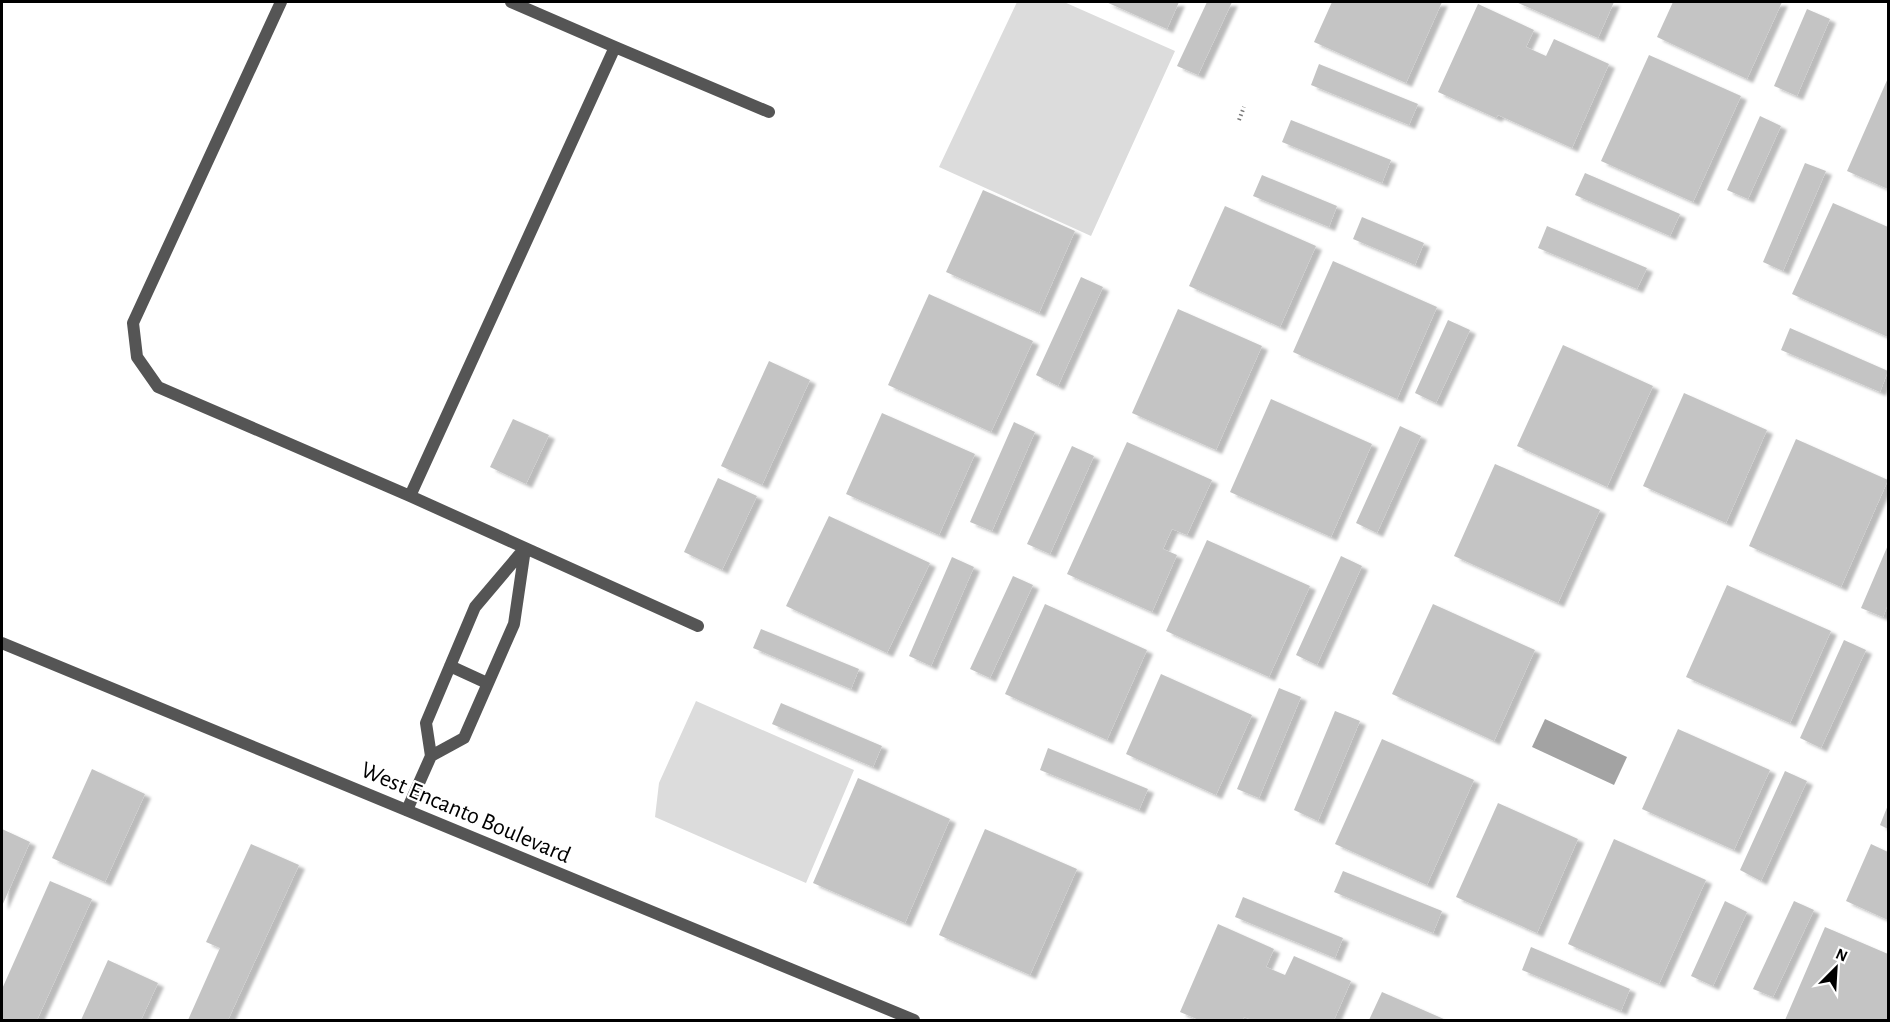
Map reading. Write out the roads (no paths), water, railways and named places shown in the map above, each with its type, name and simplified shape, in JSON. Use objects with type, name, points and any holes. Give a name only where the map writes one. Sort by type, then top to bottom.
[{"type":"street","points":[[281,2],[134,323],[137,357],[158,387],[410,496],[698,626]]},
{"type":"street","points":[[511,2],[769,112]]},
{"type":"street","points":[[410,496],[615,47]]},
{"type":"street","points":[[407,810],[431,756],[426,723],[475,608],[525,548]]},
{"type":"street","points":[[431,756],[464,738],[514,624],[525,548]]},
{"type":"street","name":"West Encanto Boulevard","points":[[2,643],[914,1020]]},
{"type":"street","points":[[450,666],[487,683]]}]
